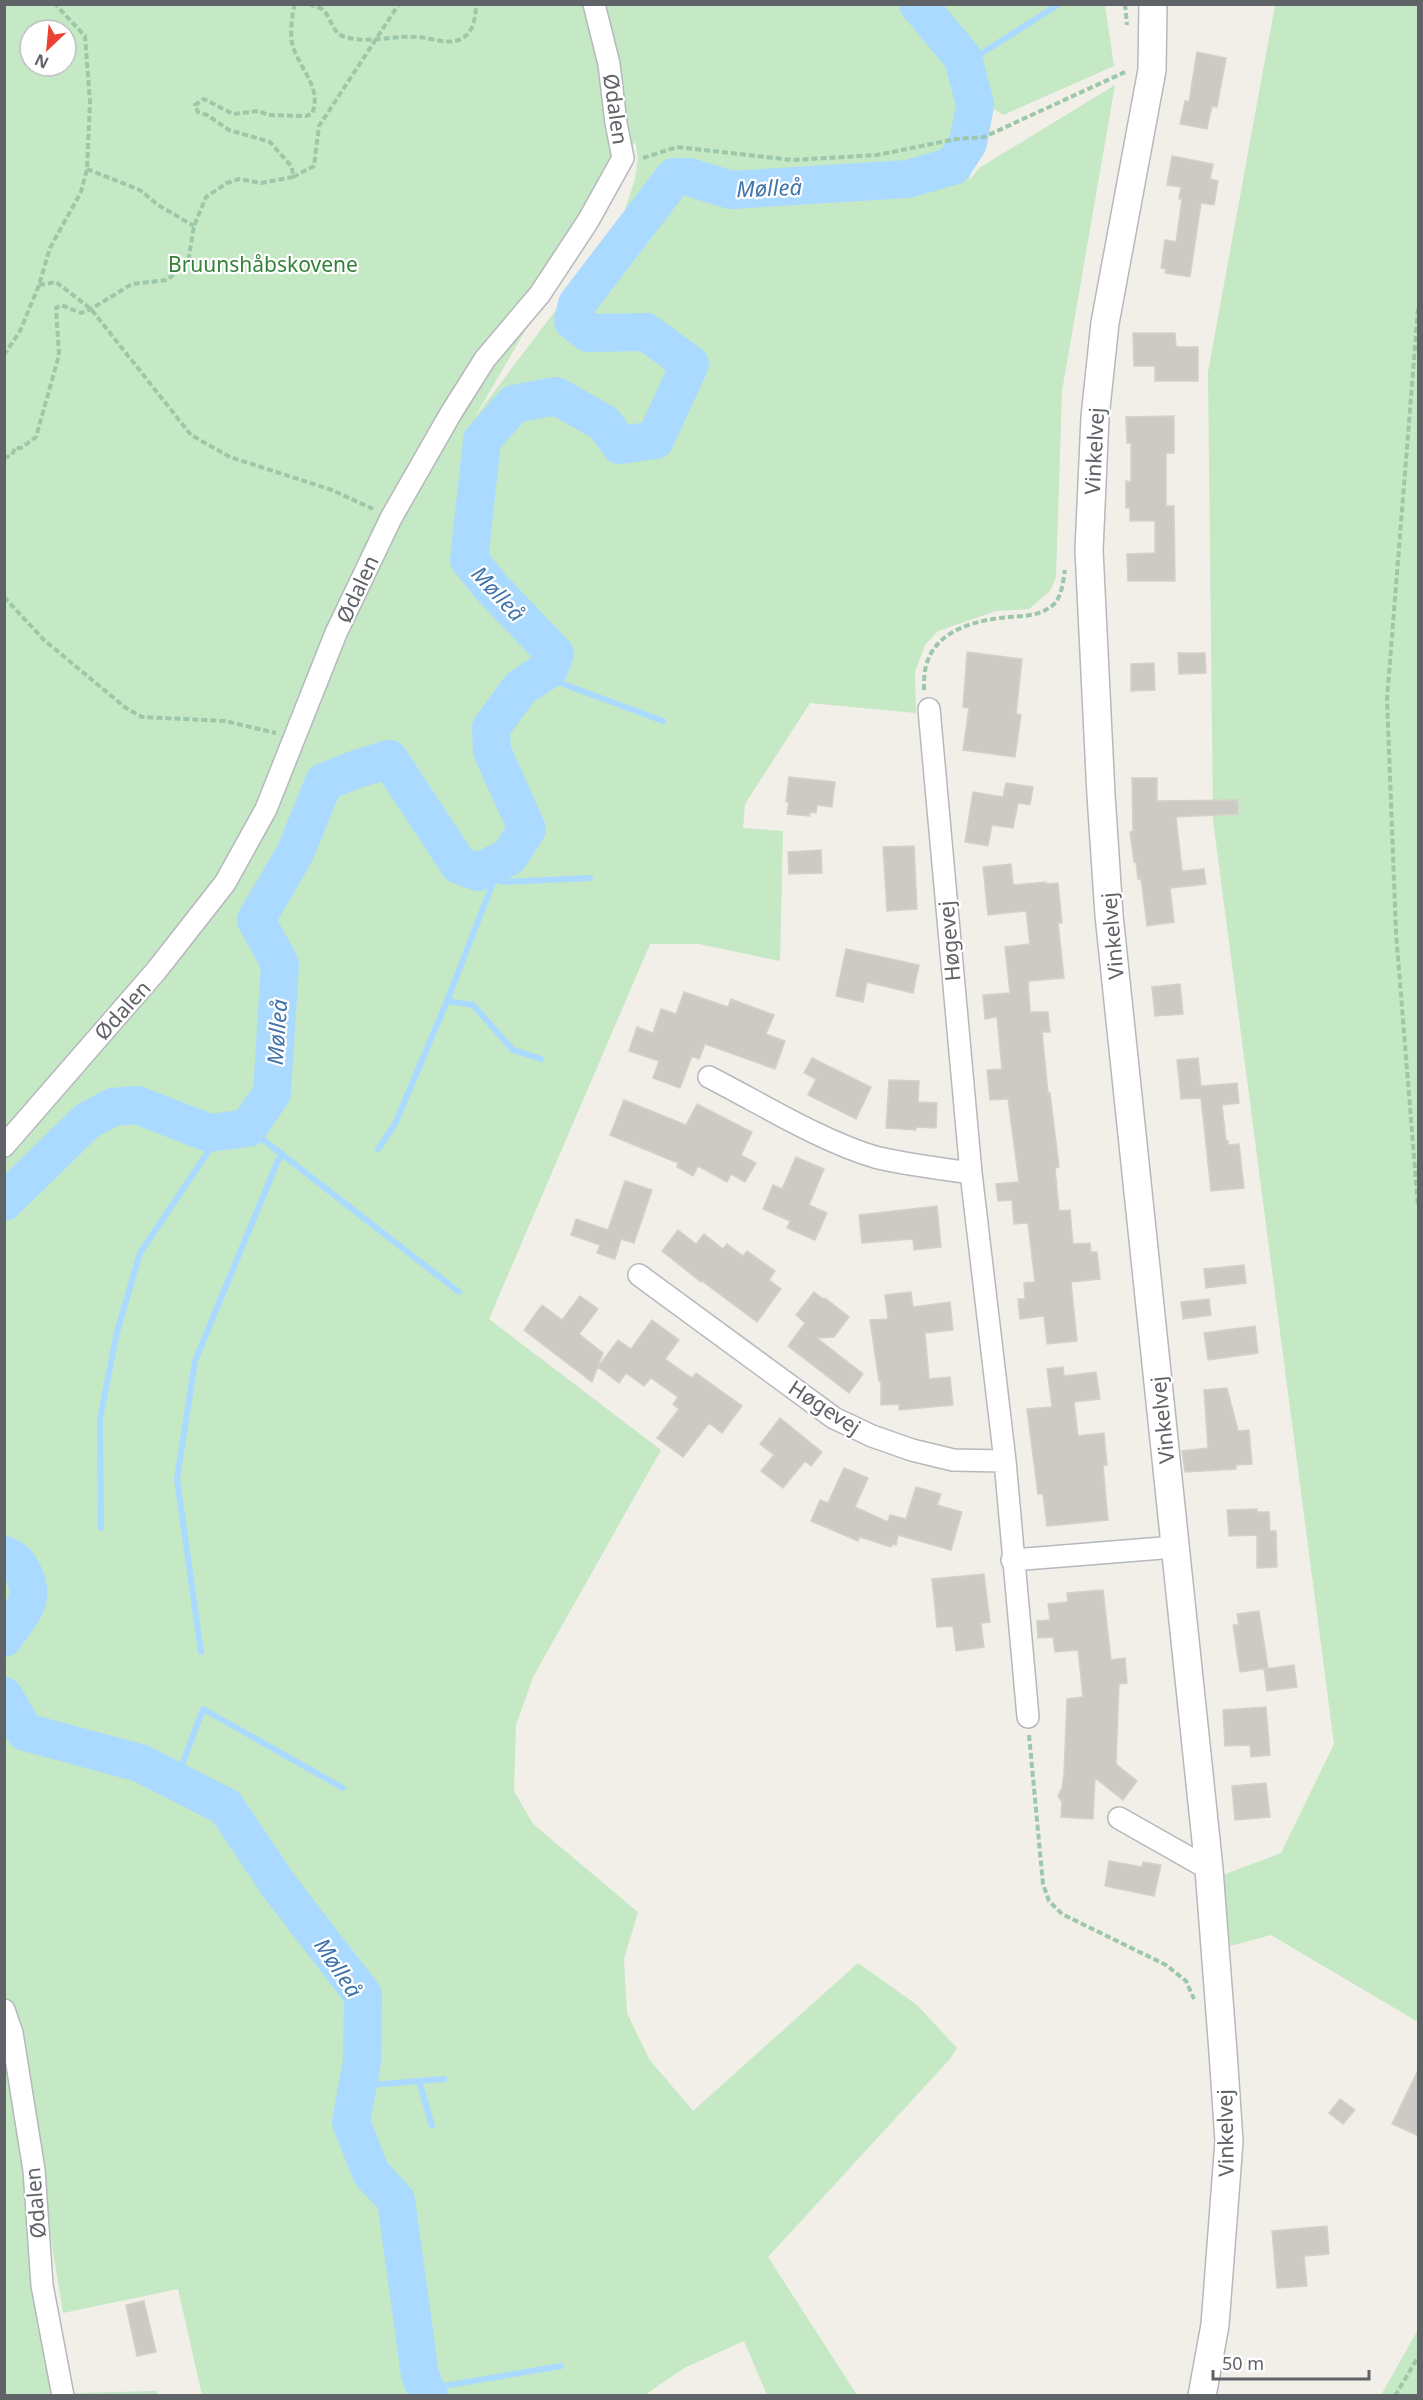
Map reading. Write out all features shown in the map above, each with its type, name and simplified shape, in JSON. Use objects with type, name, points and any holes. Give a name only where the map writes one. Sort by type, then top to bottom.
[{"type":"street","name":"Ødalen","points":[[4,1146],[156,971],[225,884],[266,809],[336,633],[391,518],[485,359],[540,294],[588,221],[623,158],[609,64],[594,4]]},
{"type":"street","name":"Vinkelvej","points":[[1153,4],[1152,70],[1105,323],[1095,417],[1089,550],[1109,915],[1209,1869],[1229,2141],[1215,2325],[1202,2396]]},
{"type":"street","name":"Høgevej","points":[[929,709],[971,1173],[1005,1461],[1012,1560],[1028,1717]]},
{"type":"street","points":[[709,1077],[839,1144],[907,1164],[971,1173]]},
{"type":"street","name":"Høgevej","points":[[639,1275],[834,1418],[872,1436],[912,1450],[953,1460],[1005,1461]]},
{"type":"street","points":[[1012,1560],[1175,1547]]},
{"type":"street","points":[[1119,1818],[1209,1869]]},
{"type":"street","name":"Ødalen","points":[[4,2010],[12,2033],[34,2170],[42,2285],[63,2396]]},
{"type":"path","points":[[4,355],[20,331],[39,285],[50,248],[81,192],[87,170],[90,102],[85,36],[55,4]]},
{"type":"path","points":[[292,177],[292,166],[270,142],[229,130],[207,115],[198,112],[195,105],[204,99],[233,114],[259,111],[268,115],[306,116],[312,114],[316,104],[312,85],[292,42],[295,4]]},
{"type":"path","points":[[309,4],[323,10],[337,34],[375,41],[418,37],[452,41],[464,38],[475,20],[476,4]]},
{"type":"path","points":[[4,458],[12,455],[15,448],[21,448],[36,437],[59,355],[56,308],[61,305],[81,312],[91,309],[132,284],[167,280],[188,262],[194,226],[206,197],[227,183],[239,179],[261,183],[292,177],[314,166],[319,126],[399,4]]},
{"type":"path","points":[[1125,4],[1128,34]]},
{"type":"path","points":[[1124,81],[1127,63]]},
{"type":"path","points":[[638,159],[677,147],[792,160],[877,155],[956,139],[984,137],[1125,72]]},
{"type":"path","points":[[87,170],[140,190],[158,205],[194,226]]},
{"type":"path","points":[[39,285],[56,282],[91,309],[191,435],[230,457],[332,490],[391,518]]},
{"type":"path","points":[[1419,309],[1387,699],[1396,933],[1419,1206]]},
{"type":"path","points":[[929,709],[924,692],[926,667],[933,649],[945,636],[959,629],[993,619],[1035,615],[1054,604],[1061,590],[1065,559]]},
{"type":"path","points":[[4,597],[44,640],[126,708],[142,717],[225,721],[294,737]]},
{"type":"path","points":[[1028,1717],[1043,1884],[1049,1901],[1062,1914],[1166,1965],[1186,1981],[1198,2009]]},
{"type":"path","points":[[1395,2396],[1419,2357]]},
{"type":"green space","name":"Bruunshåbskovene","points":[[932,4],[937,9],[939,4],[1105,5],[1114,66],[1003,115],[994,109],[980,61],[942,17],[976,66],[985,110],[969,181],[979,168],[1115,85],[1062,391],[1056,577],[1050,591],[1029,609],[996,611],[938,631],[925,645],[915,672],[916,713],[810,703],[745,804],[743,828],[783,831],[780,961],[699,944],[650,944],[489,1319],[661,1450],[533,1677],[516,1725],[514,1791],[533,1824],[638,1912],[624,1959],[627,2013],[649,2059],[693,2111],[858,1963],[917,2005],[957,2048],[950,2059],[768,2257],[857,2395],[767,2395],[744,2341],[684,2368],[645,2395],[202,2395],[178,2289],[63,2313],[18,2036],[53,2395],[5,2395],[4,5]],"holes":[[[635,141],[638,157],[635,179],[620,225],[475,417]]]},
{"type":"green space","points":[[1418,4],[1418,2022],[1271,1935],[1230,1946],[1223,1875],[1281,1853],[1334,1744],[1213,820],[1208,372],[1275,5]]},
{"type":"green space","points":[[1418,2330],[1418,2395],[1381,2395]]},
{"type":"green space","points":[[157,2391],[157,2396],[75,2396],[75,2393]]},
{"type":"building","points":[[1197,52],[1226,58],[1217,107],[1212,106],[1207,129],[1180,124],[1185,101],[1189,102]]},
{"type":"building","points":[[1172,156],[1213,164],[1210,179],[1218,181],[1214,205],[1201,203],[1190,277],[1165,273],[1166,269],[1161,268],[1165,240],[1176,242],[1182,199],[1179,199],[1181,187],[1167,185]]},
{"type":"building","points":[[1133,333],[1175,333],[1176,347],[1198,347],[1198,381],[1155,381],[1155,366],[1134,366]]},
{"type":"building","points":[[1174,416],[1174,453],[1166,453],[1166,506],[1174,506],[1175,581],[1128,581],[1127,554],[1155,553],[1155,521],[1130,521],[1130,508],[1126,508],[1126,481],[1131,482],[1131,443],[1127,443],[1126,417]]},
{"type":"building","points":[[967,652],[1022,659],[1016,714],[1021,715],[1015,757],[963,750],[969,708],[963,707]]},
{"type":"building","points":[[1178,653],[1205,653],[1206,673],[1179,674]]},
{"type":"building","points":[[1154,663],[1155,690],[1131,691],[1131,664]]},
{"type":"building","points":[[789,777],[835,782],[832,807],[817,805],[816,813],[810,812],[810,816],[787,814]]},
{"type":"building","points":[[1132,778],[1157,778],[1157,801],[1238,800],[1238,814],[1176,817],[1182,871],[1204,869],[1206,884],[1170,888],[1174,922],[1147,926],[1141,878],[1138,879],[1130,832],[1133,831]]},
{"type":"building","points":[[1006,783],[1033,787],[1030,805],[1018,803],[1013,828],[992,825],[988,846],[965,842],[973,792],[1003,797]]},
{"type":"building","points":[[914,846],[917,909],[887,911],[883,847]]},
{"type":"building","points":[[821,850],[822,873],[789,874],[788,852]]},
{"type":"building","points":[[1011,864],[1013,885],[1058,883],[1062,923],[1058,923],[1064,978],[1028,981],[1030,1012],[1048,1012],[1050,1032],[1042,1032],[1059,1167],[1055,1168],[1059,1211],[1070,1210],[1073,1244],[1090,1243],[1091,1252],[1097,1252],[1100,1279],[1071,1282],[1077,1341],[1047,1344],[1044,1316],[1020,1319],[1018,1299],[1025,1299],[1024,1283],[1035,1282],[1028,1223],[1014,1224],[1012,1200],[998,1201],[996,1184],[1019,1182],[1008,1099],[990,1100],[987,1070],[1002,1069],[997,1017],[985,1019],[983,995],[1010,993],[1005,947],[1030,944],[1026,911],[988,915],[983,867]]},
{"type":"building","points":[[846,949],[919,965],[913,993],[867,982],[863,1002],[836,996]]},
{"type":"building","points":[[1180,984],[1183,1014],[1155,1016],[1152,987]]},
{"type":"building","points":[[684,992],[728,1007],[731,999],[774,1015],[766,1034],[785,1041],[775,1069],[705,1044],[699,1059],[692,1056],[680,1088],[653,1078],[659,1061],[629,1051],[637,1027],[653,1033],[661,1009],[676,1014]]},
{"type":"building","points":[[812,1058],[871,1087],[856,1119],[808,1095],[816,1079],[804,1073]]},
{"type":"building","points":[[1198,1058],[1201,1086],[1237,1083],[1239,1103],[1222,1105],[1226,1141],[1228,1145],[1239,1144],[1244,1188],[1211,1191],[1201,1098],[1181,1099],[1177,1060]]},
{"type":"building","points":[[889,1080],[919,1081],[918,1102],[937,1103],[936,1128],[916,1127],[916,1130],[886,1128]]},
{"type":"building","points":[[624,1100],[686,1125],[697,1104],[752,1132],[741,1155],[756,1163],[745,1182],[731,1174],[727,1182],[698,1166],[693,1176],[677,1167],[678,1163],[610,1135]]},
{"type":"building","points":[[796,1157],[824,1169],[809,1205],[827,1213],[815,1240],[787,1228],[790,1221],[763,1209],[773,1185],[782,1189]]},
{"type":"building","points":[[625,1181],[652,1190],[634,1243],[621,1239],[615,1259],[597,1253],[600,1245],[571,1235],[576,1219],[608,1230]]},
{"type":"building","points":[[937,1206],[941,1247],[914,1250],[913,1239],[862,1243],[859,1215]]},
{"type":"building","points":[[678,1230],[696,1244],[704,1234],[723,1249],[727,1244],[743,1256],[747,1251],[775,1271],[769,1280],[781,1289],[757,1322],[662,1251]]},
{"type":"building","points":[[1244,1265],[1246,1283],[1206,1288],[1204,1269]]},
{"type":"building","points":[[814,1292],[849,1317],[834,1337],[817,1338],[863,1374],[849,1393],[788,1346],[805,1323],[796,1315]]},
{"type":"building","points":[[911,1292],[913,1307],[950,1302],[953,1330],[925,1333],[929,1379],[950,1377],[953,1405],[899,1410],[899,1404],[881,1405],[881,1382],[870,1320],[888,1319],[885,1295]]},
{"type":"building","points":[[580,1296],[598,1309],[579,1334],[603,1353],[592,1382],[524,1330],[542,1305],[562,1320]]},
{"type":"building","points":[[1209,1299],[1211,1315],[1183,1319],[1181,1302]]},
{"type":"building","points":[[652,1320],[679,1340],[665,1359],[692,1378],[696,1373],[742,1406],[722,1433],[709,1423],[683,1457],[657,1438],[679,1409],[673,1404],[678,1397],[651,1378],[644,1386],[626,1373],[619,1383],[598,1367],[618,1340],[631,1349]]},
{"type":"building","points":[[1255,1326],[1258,1353],[1208,1360],[1204,1333]]},
{"type":"building","points":[[1063,1367],[1064,1376],[1096,1372],[1100,1399],[1074,1402],[1078,1436],[1104,1433],[1107,1465],[1103,1466],[1108,1520],[1047,1526],[1043,1494],[1038,1494],[1027,1409],[1052,1407],[1047,1369]]},
{"type":"building","points":[[1227,1388],[1238,1431],[1249,1430],[1252,1464],[1236,1465],[1236,1469],[1185,1472],[1182,1451],[1208,1448],[1204,1390]]},
{"type":"building","points":[[780,1418],[822,1452],[811,1466],[805,1461],[783,1488],[761,1471],[774,1455],[760,1444]]},
{"type":"building","points":[[844,1468],[868,1478],[855,1507],[888,1522],[890,1515],[906,1519],[916,1487],[941,1494],[937,1505],[962,1512],[951,1550],[898,1535],[896,1545],[892,1544],[891,1547],[860,1537],[858,1541],[811,1521],[820,1500],[828,1503]]},
{"type":"building","points":[[1257,1509],[1257,1512],[1269,1512],[1270,1531],[1276,1531],[1277,1567],[1257,1568],[1257,1535],[1229,1536],[1227,1510]]},
{"type":"building","points":[[984,1574],[990,1622],[981,1623],[984,1647],[956,1651],[953,1626],[937,1627],[932,1579]]},
{"type":"building","points":[[1103,1590],[1111,1660],[1125,1658],[1127,1683],[1119,1684],[1116,1764],[1137,1781],[1123,1800],[1095,1778],[1093,1819],[1061,1817],[1062,1802],[1058,1796],[1064,1774],[1067,1699],[1083,1697],[1078,1650],[1055,1652],[1053,1637],[1038,1638],[1037,1621],[1050,1620],[1048,1604],[1068,1602],[1067,1593]]},
{"type":"building","points":[[1259,1611],[1268,1668],[1240,1672],[1233,1625],[1239,1625],[1237,1614]]},
{"type":"building","points":[[1294,1665],[1297,1687],[1267,1691],[1264,1669]]},
{"type":"building","points":[[1266,1707],[1270,1755],[1251,1757],[1250,1745],[1225,1746],[1223,1710]]},
{"type":"building","points":[[1266,1783],[1270,1817],[1235,1820],[1232,1786]]},
{"type":"building","points":[[1109,1861],[1142,1867],[1143,1862],[1161,1865],[1154,1896],[1105,1886]]},
{"type":"building","points":[[1419,2068],[1419,2136],[1392,2124]]},
{"type":"building","points":[[1340,2099],[1355,2110],[1343,2124],[1329,2113]]},
{"type":"building","points":[[1327,2226],[1329,2254],[1304,2256],[1307,2286],[1277,2288],[1272,2231]]},
{"type":"building","points":[[144,2301],[156,2352],[137,2356],[126,2305]]},
{"type":"waterway","name":"Mølleå","points":[[4,1202],[87,1121],[113,1107],[137,1105],[209,1133],[248,1128],[272,1093],[280,964],[256,920],[295,853],[324,782],[389,759],[459,865],[478,872],[509,857],[527,829],[492,751],[491,728],[520,688],[549,669],[555,654],[492,588],[469,560],[482,440],[514,404],[556,396],[604,423],[620,445],[655,440],[690,364],[646,332],[588,333],[573,321],[577,304],[674,177],[689,177],[731,190],[908,179],[953,166],[968,143],[975,105],[963,58],[918,4]]},
{"type":"waterway","points":[[965,64],[1059,4]]},
{"type":"waterway","points":[[539,675],[663,721]]},
{"type":"waterway","points":[[478,872],[502,882],[590,878]]},
{"type":"waterway","points":[[378,1149],[395,1124],[447,1001],[494,880]]},
{"type":"waterway","points":[[447,1001],[473,1005],[513,1050],[541,1059]]},
{"type":"waterway","points":[[248,1128],[459,1292]]},
{"type":"waterway","points":[[101,1528],[100,1419],[117,1332],[140,1253],[222,1131]]},
{"type":"waterway","points":[[201,1652],[177,1479],[195,1361],[281,1153]]},
{"type":"waterway","name":"Mølleå","points":[[4,1555],[20,1568],[28,1588],[27,1602],[23,1611],[4,1638]]},
{"type":"waterway","name":"Mølleå","points":[[4,1696],[25,1732],[140,1763],[226,1807],[279,1886],[363,1995],[362,2062],[351,2122],[371,2173],[396,2200],[420,2375],[429,2396]]},
{"type":"waterway","points":[[176,1781],[203,1709],[343,1788]]},
{"type":"waterway","points":[[358,2086],[444,2079]]},
{"type":"waterway","points":[[419,2081],[432,2126]]},
{"type":"waterway","points":[[426,2389],[561,2366]]}]
